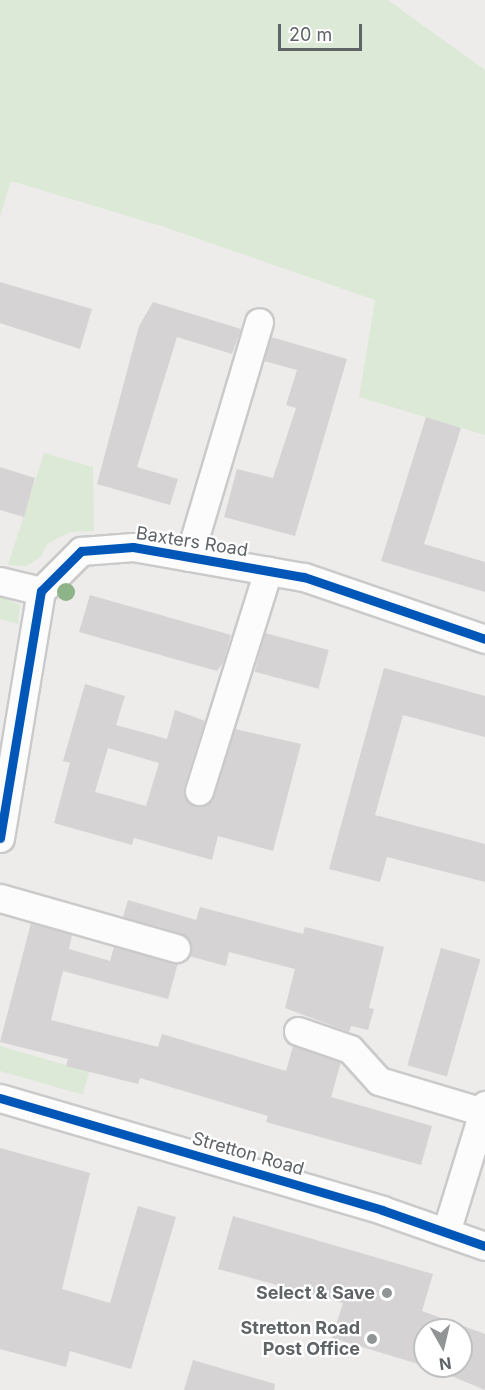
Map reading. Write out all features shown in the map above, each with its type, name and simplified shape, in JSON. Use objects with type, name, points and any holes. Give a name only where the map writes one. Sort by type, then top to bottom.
[{"type":"street","points":[[189,557],[259,322]]},
{"type":"street","name":"Baxters Road","points":[[41,591],[81,552],[133,547],[304,577],[485,639]]},
{"type":"street","points":[[199,791],[268,571]]},
{"type":"street","points":[[0,581],[41,591],[0,838]]},
{"type":"street","points":[[0,898],[176,948]]},
{"type":"street","points":[[298,1031],[350,1049],[379,1081],[484,1108],[446,1232]]},
{"type":"street","name":"Stretton Road","points":[[0,1098],[446,1232],[485,1246]]},
{"type":"green space","points":[[0,0],[388,0],[485,70],[485,435],[359,397],[375,300],[164,227],[11,181],[0,217]]},
{"type":"green space","points":[[44,453],[93,467],[94,531],[70,532],[47,544],[41,557],[26,566],[8,565]]},
{"type":"green space","points":[[0,596],[20,605],[18,624],[0,619]]},
{"type":"green space","points":[[0,1046],[89,1072],[83,1095],[0,1071]]},
{"type":"building","points":[[0,282],[92,309],[80,349],[0,323]]},
{"type":"building","points":[[153,302],[241,329],[232,354],[177,337],[137,467],[178,479],[170,505],[97,484],[139,326]]},
{"type":"building","points":[[271,337],[347,359],[295,536],[224,517],[237,469],[273,478],[296,408],[286,405],[297,370],[264,361]]},
{"type":"building","points":[[426,417],[461,428],[424,544],[485,562],[485,592],[381,561]]},
{"type":"building","points":[[0,467],[35,478],[24,517],[0,510]]},
{"type":"building","points":[[90,595],[231,635],[223,663],[217,671],[79,632]]},
{"type":"building","points":[[265,633],[329,650],[318,689],[255,672]]},
{"type":"building","points":[[384,668],[485,696],[485,737],[403,715],[375,815],[485,844],[485,882],[387,857],[380,882],[329,869]]},
{"type":"building","points":[[85,684],[125,696],[116,725],[167,739],[175,710],[205,721],[184,787],[187,801],[195,806],[203,806],[214,796],[235,729],[301,744],[273,851],[218,836],[212,860],[134,838],[132,845],[54,823],[70,763],[63,761]],"holes":[[[108,748],[159,763],[146,806],[95,792]]]},
{"type":"building","points":[[128,900],[196,920],[200,907],[303,934],[305,927],[384,947],[369,1008],[374,1009],[368,1030],[351,1026],[349,1032],[285,1008],[295,969],[229,952],[226,966],[189,956],[191,945],[187,937],[123,917]]},
{"type":"building","points":[[31,923],[72,935],[69,949],[110,961],[114,947],[178,963],[168,999],[63,971],[51,1020],[158,1047],[162,1034],[286,1071],[293,1046],[341,1062],[331,1097],[432,1126],[421,1165],[266,1122],[268,1116],[140,1078],[138,1084],[66,1066],[68,1059],[0,1042]]},
{"type":"building","points":[[441,948],[480,959],[447,1077],[407,1065]]},
{"type":"building","points":[[0,1148],[90,1173],[62,1289],[110,1303],[138,1206],[176,1217],[131,1369],[70,1351],[66,1367],[0,1349]]},
{"type":"building","points":[[233,1216],[433,1274],[422,1311],[441,1318],[413,1318],[413,1362],[332,1338],[343,1303],[218,1269]]},
{"type":"building","points":[[473,1330],[485,1334],[485,1390],[456,1378],[473,1378]]},
{"type":"building","points":[[193,1360],[275,1384],[274,1390],[184,1390]]},
{"type":"cycle path","points":[[0,838],[41,591],[81,551],[133,547],[304,577],[485,639]]},
{"type":"cycle path","points":[[0,1098],[382,1210],[485,1246]]},
{"type":"place","name":"Select & Save","points":[[387,1293]]},
{"type":"place","name":"Stretton Road Post Office","points":[[372,1339]]}]
